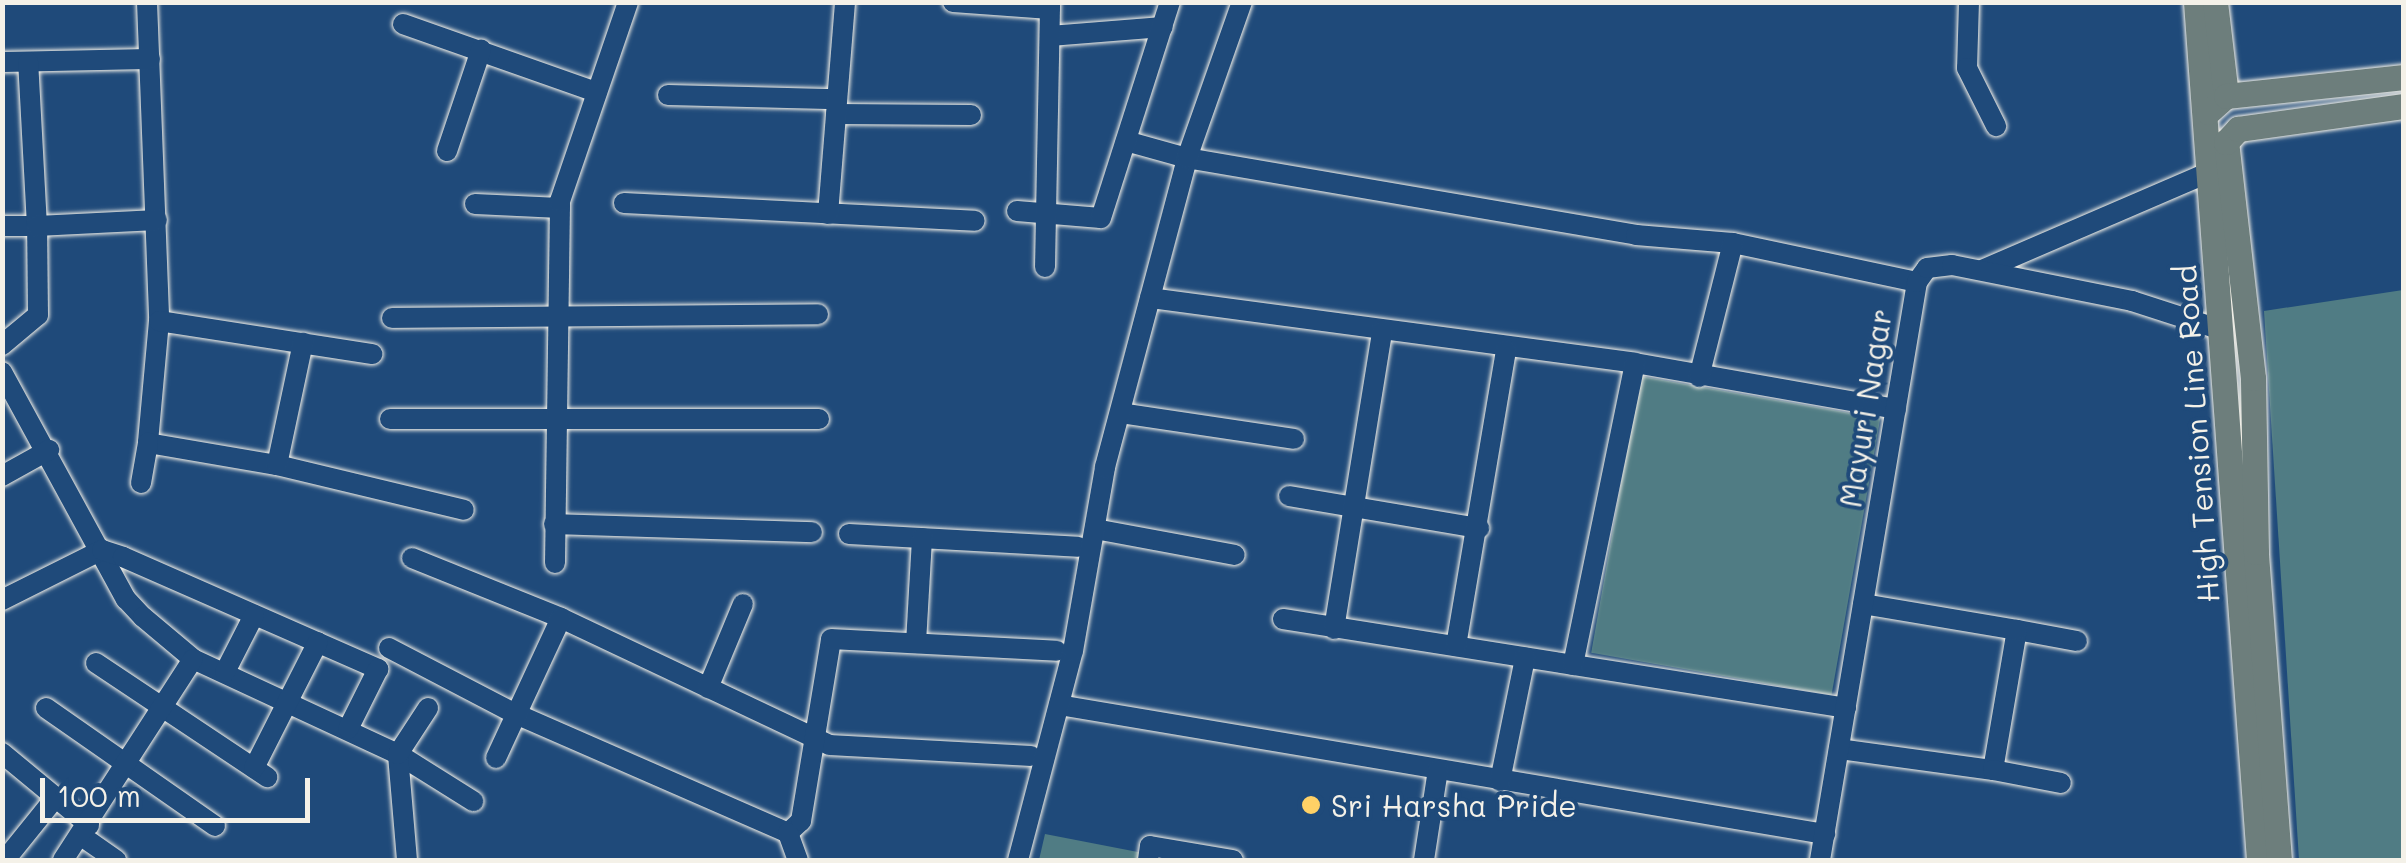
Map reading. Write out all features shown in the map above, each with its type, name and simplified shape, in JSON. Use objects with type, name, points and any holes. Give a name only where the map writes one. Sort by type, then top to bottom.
[{"type":"main road","name":"High Tension Line Road","points":[[2196,2],[2217,104],[2210,172],[2222,330],[2265,805],[2279,860]]},
{"type":"main road","points":[[2215,2],[2217,104],[2404,77]]},
{"type":"main road","name":"High Tension Line Road","points":[[2259,860],[2265,805],[2249,329],[2228,172],[2230,133],[2404,106]]},
{"type":"street","points":[[141,483],[159,320],[147,2]]},
{"type":"street","points":[[554,562],[552,421],[560,208],[628,2]]},
{"type":"street","points":[[828,214],[845,2]]},
{"type":"street","points":[[953,2],[1050,6],[1050,213],[1045,267]]},
{"type":"street","points":[[1017,211],[1102,218],[1170,2]]},
{"type":"street","points":[[1018,860],[1059,705],[1095,529],[1150,298],[1187,158],[1242,2]]},
{"type":"street","points":[[1969,2],[1968,68],[1996,126]]},
{"type":"street","points":[[402,24],[596,92]]},
{"type":"street","points":[[1050,36],[1163,26]]},
{"type":"street","points":[[447,152],[480,50]]},
{"type":"street","points":[[2,62],[150,59]]},
{"type":"street","points":[[2,345],[38,316],[28,62]]},
{"type":"street","points":[[668,95],[971,115]]},
{"type":"street","points":[[1126,141],[1187,158],[1636,235],[1733,244],[1917,282]]},
{"type":"street","points":[[1980,271],[2210,172]]},
{"type":"street","points":[[624,203],[975,222]]},
{"type":"street","points":[[475,204],[560,208]]},
{"type":"street","points":[[2,226],[157,220]]},
{"type":"street","points":[[1698,377],[1733,244]]},
{"type":"street","name":"Mayuri Nagar","points":[[1820,860],[1917,282],[1939,264],[2132,301],[2222,330]]},
{"type":"street","points":[[1150,298],[1506,350],[1634,363],[1896,410]]},
{"type":"street","points":[[392,318],[818,314]]},
{"type":"street","points":[[159,320],[372,354]]},
{"type":"street","points":[[1334,629],[1358,507],[1382,331]]},
{"type":"street","points":[[277,465],[303,343]]},
{"type":"street","points":[[1456,646],[1480,528],[1506,350]]},
{"type":"street","points":[[1573,666],[1634,363]]},
{"type":"street","points":[[2,372],[49,450],[126,599],[194,659],[398,754],[473,800]]},
{"type":"street","points":[[1122,413],[1294,439]]},
{"type":"street","points":[[390,419],[819,419]]},
{"type":"street","points":[[148,443],[277,465],[464,510]]},
{"type":"street","points":[[2,476],[49,450]]},
{"type":"street","points":[[1290,496],[1480,528]]},
{"type":"street","points":[[554,524],[812,532]]},
{"type":"street","points":[[1095,529],[1235,555]]},
{"type":"street","points":[[849,534],[1078,547]]},
{"type":"street","points":[[916,643],[922,538]]},
{"type":"street","points":[[2,600],[102,550],[378,670],[348,729]]},
{"type":"street","points":[[412,558],[561,618],[814,738],[840,746],[1031,756]]},
{"type":"street","points":[[708,688],[744,604]]},
{"type":"street","points":[[1864,604],[2077,641]]},
{"type":"street","points":[[225,672],[254,614]]},
{"type":"street","points":[[496,758],[561,618]]},
{"type":"street","points":[[1283,619],[1846,708]]},
{"type":"street","points":[[1993,770],[2018,630]]},
{"type":"street","points":[[788,833],[801,821],[831,639],[1057,651]]},
{"type":"street","points":[[96,663],[260,773],[318,642]]},
{"type":"street","points":[[389,648],[516,714],[788,833],[798,860]]},
{"type":"street","points":[[1500,780],[1525,658]]},
{"type":"street","points":[[63,860],[194,659]]},
{"type":"street","points":[[1059,705],[1825,834]]},
{"type":"street","points":[[46,708],[214,826]]},
{"type":"street","points":[[408,860],[398,754],[428,708]]},
{"type":"street","points":[[1839,749],[2061,783]]},
{"type":"street","points":[[4,758],[55,798],[116,860]]},
{"type":"street","points":[[1424,860],[1438,770]]},
{"type":"street","points":[[5,860],[55,798]]},
{"type":"street","points":[[1148,860],[1150,846],[1233,860]]},
{"type":"green space","points":[[2403,290],[2403,860],[2299,860],[2264,311]]},
{"type":"green space","points":[[1640,376],[1880,418],[1831,695],[1591,653]]},
{"type":"green space","points":[[1045,834],[1143,853],[1142,860],[1039,860]]},
{"type":"place","name":"Sri Harsha Pride","points":[[1311,805]]}]
